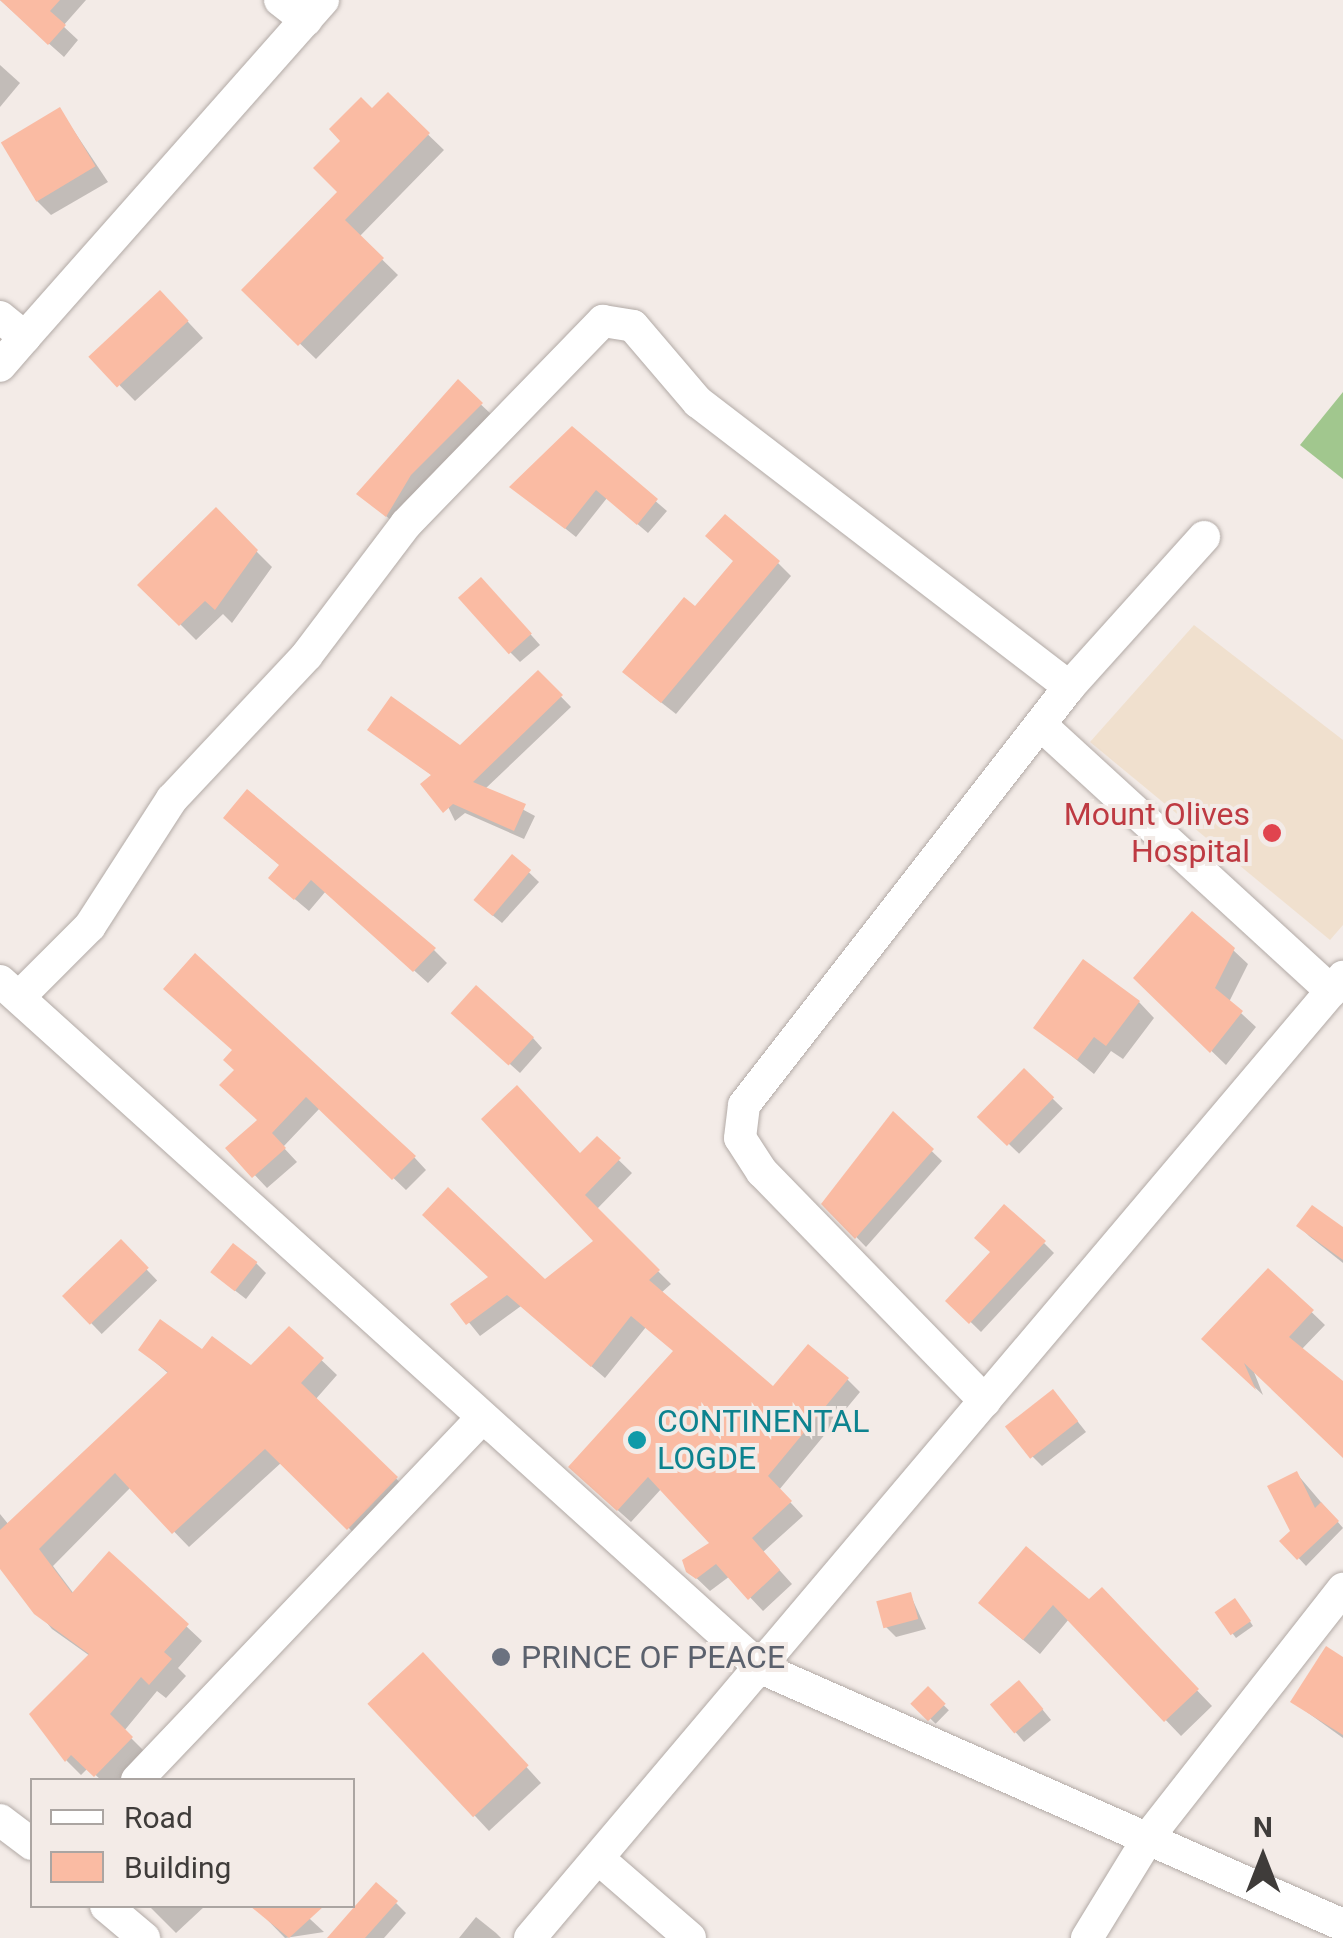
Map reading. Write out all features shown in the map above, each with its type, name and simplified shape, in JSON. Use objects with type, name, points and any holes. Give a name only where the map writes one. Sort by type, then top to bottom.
[{"type":"street","points":[[0,366],[12,328],[314,10],[280,0]]},
{"type":"street","points":[[1069,687],[698,402],[633,326],[603,321],[406,524],[307,655],[172,799],[90,926],[9,989],[761,1668],[1150,1836],[1343,1925]]},
{"type":"street","points":[[985,1401],[762,1172],[740,1138],[744,1105],[1069,687],[1204,537]]},
{"type":"street","points":[[530,1938],[600,1860],[1337,984],[1040,726]]},
{"type":"street","points":[[139,1778],[483,1417]]},
{"type":"street","points":[[1086,1938],[1150,1836],[1343,1589]]},
{"type":"street","points":[[0,1820],[30,1842]]},
{"type":"street","points":[[600,1860],[690,1938]]},
{"type":"street","points":[[108,1908],[144,1938]]},
{"type":"shaded area","name":"Mount Olives Hospital","points":[[1194,625],[1343,740],[1343,925],[1330,940],[1090,742]]},
{"type":"green space","points":[[1343,392],[1343,479],[1300,445]]},
{"type":"building","points":[[0,0],[60,0],[50,11],[66,25],[48,45]]},
{"type":"building","points":[[388,92],[430,133],[345,220],[384,258],[298,346],[241,290],[337,192],[313,168],[340,141],[329,129],[361,97],[372,108]]},
{"type":"building","points":[[60,107],[96,166],[36,202],[1,143]]},
{"type":"building","points":[[160,290],[189,321],[117,388],[88,357]]},
{"type":"building","points":[[458,379],[483,403],[411,475],[386,517],[356,494]]},
{"type":"building","points":[[572,426],[658,499],[637,525],[596,490],[565,529],[509,487]]},
{"type":"building","points":[[216,507],[258,550],[215,610],[205,601],[179,626],[137,585]]},
{"type":"building","points":[[725,514],[780,561],[661,703],[622,672],[684,597],[695,606],[733,561],[705,536]]},
{"type":"building","points":[[481,577],[532,633],[509,654],[458,598]]},
{"type":"building","points":[[538,670],[563,695],[473,782],[526,804],[514,831],[453,804],[443,813],[420,784],[431,775],[367,730],[391,696],[460,745]]},
{"type":"building","points":[[247,789],[436,948],[413,972],[311,880],[294,900],[268,878],[279,865],[223,818]]},
{"type":"building","points":[[512,854],[531,870],[493,916],[473,900]]},
{"type":"building","points":[[1192,911],[1235,948],[1215,988],[1243,1011],[1210,1053],[1133,978]]},
{"type":"building","points":[[195,953],[416,1156],[392,1180],[306,1097],[272,1133],[286,1148],[252,1178],[225,1148],[257,1120],[219,1085],[234,1070],[223,1060],[232,1050],[163,989]]},
{"type":"building","points":[[1083,959],[1140,1001],[1106,1046],[1094,1037],[1077,1060],[1033,1028]]},
{"type":"building","points":[[476,985],[534,1037],[509,1065],[451,1013]]},
{"type":"building","points":[[1024,1068],[1054,1097],[1007,1146],[977,1117]]},
{"type":"building","points":[[517,1085],[580,1153],[597,1136],[621,1158],[585,1195],[660,1270],[649,1280],[773,1386],[808,1344],[849,1378],[768,1476],[792,1501],[752,1538],[780,1570],[748,1600],[716,1564],[696,1579],[686,1572],[682,1560],[709,1543],[648,1477],[617,1511],[568,1467],[673,1351],[631,1316],[591,1367],[507,1295],[466,1325],[450,1304],[488,1277],[422,1215],[448,1187],[545,1279],[593,1241],[481,1119]]},
{"type":"building","points":[[893,1111],[934,1149],[855,1239],[821,1204]]},
{"type":"building","points":[[1004,1204],[1046,1241],[969,1324],[945,1301],[990,1252],[974,1238]]},
{"type":"building","points":[[1312,1205],[1343,1227],[1343,1260],[1296,1226]]},
{"type":"building","points":[[121,1239],[149,1268],[90,1325],[62,1296]]},
{"type":"building","points":[[233,1243],[257,1262],[235,1291],[210,1272]]},
{"type":"building","points":[[1268,1268],[1314,1310],[1289,1337],[1343,1381],[1343,1458],[1244,1363],[1256,1390],[1201,1339]]},
{"type":"building","points":[[160,1319],[202,1349],[212,1336],[251,1365],[289,1326],[324,1358],[301,1383],[398,1477],[347,1530],[265,1449],[172,1534],[115,1473],[39,1549],[72,1593],[109,1551],[189,1624],[164,1652],[172,1659],[149,1685],[141,1677],[110,1714],[133,1737],[94,1777],[71,1755],[65,1762],[29,1714],[89,1654],[34,1614],[0,1569],[0,1530],[168,1372],[138,1350]]},
{"type":"building","points":[[1053,1389],[1078,1421],[1030,1459],[1005,1427]]},
{"type":"building","points":[[1297,1471],[1315,1508],[1321,1502],[1339,1521],[1297,1560],[1279,1541],[1290,1531],[1267,1486]]},
{"type":"building","points":[[1026,1546],[1089,1599],[1102,1587],[1199,1689],[1164,1722],[1053,1605],[1023,1640],[978,1603]]},
{"type":"building","points":[[911,1592],[918,1619],[883,1628],[876,1601]]},
{"type":"building","points":[[1235,1598],[1251,1621],[1231,1635],[1215,1612]]},
{"type":"building","points":[[1326,1646],[1343,1657],[1343,1735],[1290,1702]]},
{"type":"building","points":[[423,1652],[529,1765],[473,1817],[367,1704]]},
{"type":"building","points":[[1019,1680],[1043,1709],[1014,1734],[990,1704]]},
{"type":"building","points":[[928,1686],[946,1704],[928,1721],[910,1704]]},
{"type":"building","points":[[376,1882],[398,1901],[365,1938],[327,1938]]},
{"type":"building","points":[[252,1908],[322,1908],[289,1938]]},
{"type":"place","name":"Mount Olives Hospital","points":[[1272,833]]},
{"type":"place","name":"CONTINENTAL LOGDE","points":[[637,1440]]},
{"type":"place","name":"PRINCE OF PEACE","points":[[501,1657]]}]
